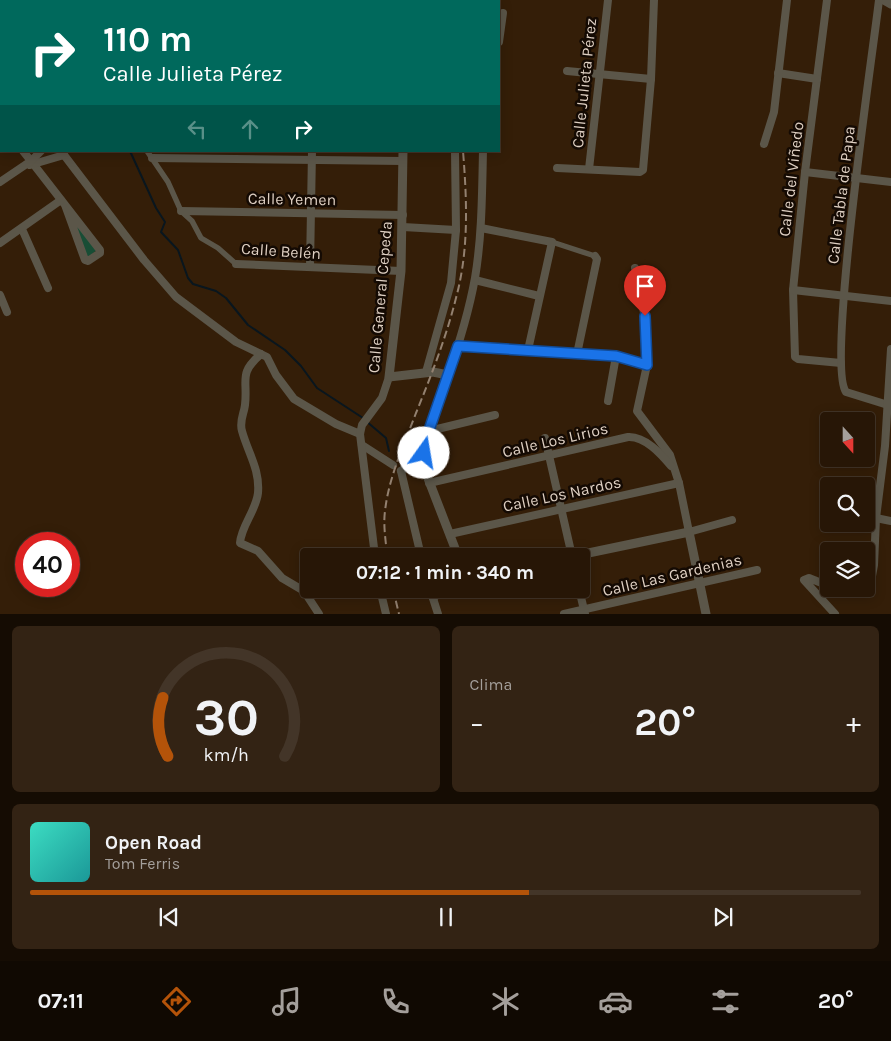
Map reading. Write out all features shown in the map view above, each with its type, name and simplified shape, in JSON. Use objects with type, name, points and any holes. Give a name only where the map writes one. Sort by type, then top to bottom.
[{"type":"street","name":"Calle Julieta Pérez","points":[[589,169],[608,0]]},
{"type":"street","points":[[557,168],[640,172],[644,167],[654,0]]},
{"type":"street","points":[[764,144],[774,112],[787,0]]},
{"type":"street","name":"Calle del Viñedo","points":[[827,0],[805,172],[794,290],[795,356],[798,359],[841,363]]},
{"type":"street","name":"Calle Tabla de Papa","points":[[879,0],[843,295],[841,378],[846,392],[888,406]]},
{"type":"street","points":[[884,0],[891,4]]},
{"type":"street","points":[[500,35],[503,13]]},
{"type":"street","points":[[566,71],[650,79]]},
{"type":"street","points":[[778,73],[817,79]]},
{"type":"street","points":[[24,152],[30,164],[63,202],[100,250],[100,253],[88,261],[85,260],[63,202]]},
{"type":"street","points":[[30,164],[40,152]]},
{"type":"street","name":"Calle Belén","points":[[148,152],[168,182],[181,210],[192,221],[201,238],[218,248],[236,264],[400,272]]},
{"type":"street","points":[[310,267],[312,152]]},
{"type":"street","name":"Calle General Cepeda","points":[[374,548],[360,434],[362,425],[382,398],[389,377],[403,227],[403,152]]},
{"type":"street","points":[[426,372],[451,283],[456,230],[454,152]]},
{"type":"street","points":[[455,548],[424,468],[424,453],[429,430],[458,346],[475,280],[481,228],[483,152]]},
{"type":"street","points":[[0,182],[30,164],[63,153],[144,260],[176,297],[236,342],[268,359],[276,375],[294,399],[336,424],[360,434]]},
{"type":"street","points":[[152,158],[212,155],[312,160],[403,161]]},
{"type":"street","points":[[805,172],[891,182]]},
{"type":"street","points":[[0,243],[63,202]]},
{"type":"street","name":"Calle Yemen","points":[[181,210],[403,215]]},
{"type":"street","points":[[403,227],[456,230]]},
{"type":"street","points":[[481,228],[552,242],[595,256],[597,259],[577,354]]},
{"type":"street","points":[[22,229],[48,288]]},
{"type":"street","points":[[528,350],[552,242]]},
{"type":"street","points":[[635,268],[647,328],[647,365],[637,411],[668,452],[676,472],[706,614]]},
{"type":"street","points":[[475,280],[539,296]]},
{"type":"street","points":[[794,290],[891,301]]},
{"type":"street","points":[[0,295],[7,312]]},
{"type":"street","points":[[458,346],[616,356],[647,365]]},
{"type":"street","points":[[875,542],[888,406],[891,349]]},
{"type":"street","points":[[261,354],[248,367],[244,380],[245,407],[240,422],[241,430],[256,466],[258,492],[257,502],[240,543],[258,551],[282,578],[304,591],[319,614]]},
{"type":"street","points":[[608,401],[616,356]]},
{"type":"street","points":[[389,377],[426,372],[448,375]]},
{"type":"street","points":[[429,430],[494,415]]},
{"type":"street","name":"Calle Los Lirios","points":[[429,483],[634,437],[655,449],[676,472]]},
{"type":"street","points":[[545,438],[571,548]]},
{"type":"street","points":[[362,445],[397,468],[419,548]]},
{"type":"street","points":[[397,468],[424,453]]},
{"type":"street","points":[[882,469],[891,470]]},
{"type":"street","name":"Calle Los Nardos","points":[[450,534],[679,483]]},
{"type":"street","points":[[876,518],[891,521]]},
{"type":"street","points":[[590,552],[689,532],[732,520]]},
{"type":"street","name":"Calle Las Gardenias","points":[[564,614],[584,611],[757,570]]},
{"type":"street","points":[[820,582],[809,578],[804,580],[835,614]]},
{"type":"street","points":[[382,598],[386,614]]},
{"type":"street","points":[[433,598],[438,614]]},
{"type":"street","points":[[581,598],[584,611]]},
{"type":"green space","points":[[67,208],[98,249],[86,259]]},
{"type":"waterway","points":[[130,152],[156,208],[165,222],[161,232],[178,250],[188,278],[193,284],[216,291],[226,298],[248,325],[285,350],[301,366],[317,388],[363,418]]},
{"type":"waterway","points":[[366,421],[386,438],[389,451]]},
{"type":"railway","points":[[386,548],[384,517],[390,485],[443,342],[460,280],[466,225],[463,152]]},
{"type":"railway","points":[[395,598],[399,614]]},
{"type":"route","points":[[424,453],[429,430],[458,346],[616,356],[647,365],[647,328],[645,316]]}]
